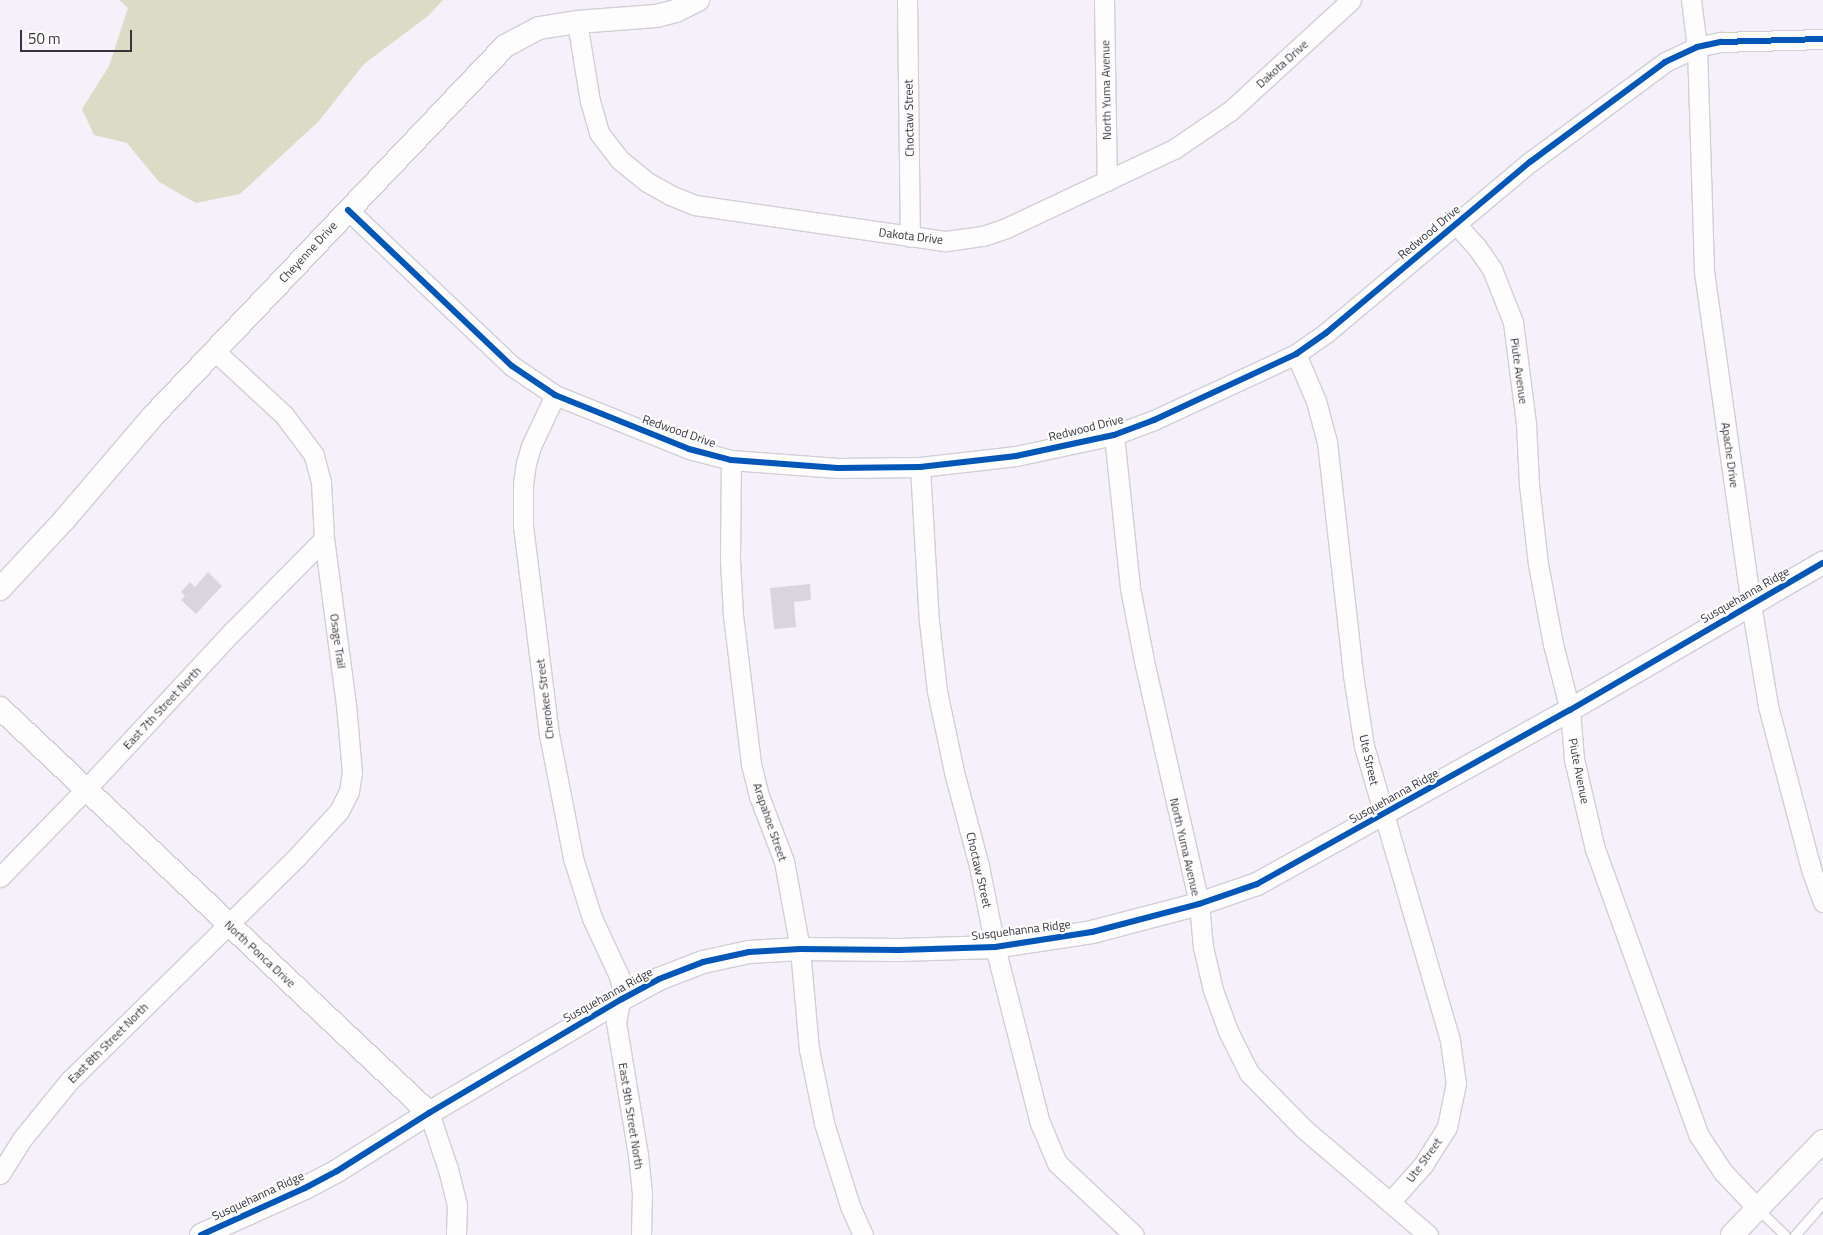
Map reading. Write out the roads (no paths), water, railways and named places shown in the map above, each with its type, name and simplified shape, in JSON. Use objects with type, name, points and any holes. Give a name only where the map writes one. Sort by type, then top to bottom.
[{"type":"street","name":"Cheyenne Drive","points":[[0,589],[65,519],[152,417],[505,46],[538,28],[577,22],[656,16],[676,11],[698,0]]},
{"type":"street","name":"Choctaw Street","points":[[906,0],[910,237]]},
{"type":"street","name":"North Yuma Avenue","points":[[1104,0],[1107,181]]},
{"type":"street","name":"Dakota Drive","points":[[577,22],[590,101],[599,133],[620,160],[647,182],[670,195],[695,205],[946,241],[983,236],[1006,228],[1174,149],[1230,111],[1351,0]]},
{"type":"street","name":"Apache Drive","points":[[1691,0],[1697,46],[1704,272],[1751,604],[1768,706],[1812,872],[1823,902]]},
{"type":"street","name":"Redwood Drive","points":[[348,210],[512,366],[555,395],[689,449],[731,460],[838,468],[920,467],[1016,456],[1114,435],[1154,420],[1296,354],[1326,333],[1530,162],[1657,67],[1697,46],[1721,42],[1823,39]]},
{"type":"street","name":"Piute Avenue","points":[[1456,224],[1476,246],[1492,269],[1513,322],[1526,423],[1529,484],[1538,564],[1553,644],[1570,710],[1574,759],[1595,849],[1698,1134],[1723,1172],[1758,1208]]},
{"type":"street","name":"Osage Trail","points":[[215,351],[284,416],[304,439],[314,456],[320,482],[324,539],[346,705],[352,773],[349,791],[339,811],[230,925]]},
{"type":"street","name":"Ute Street","points":[[1296,354],[1316,400],[1327,442],[1353,675],[1364,746],[1450,1041],[1456,1082],[1447,1126],[1423,1164],[1390,1202]]},
{"type":"street","name":"Cherokee Street","points":[[555,395],[531,446],[526,463],[522,484],[523,526],[555,771],[573,858],[592,918],[619,976],[622,999]]},
{"type":"street","name":"North Yuma Avenue","points":[[1114,435],[1132,597],[1156,718],[1199,904],[1203,947],[1213,990],[1228,1031],[1249,1073],[1304,1129],[1428,1235]]},
{"type":"street","name":"Arapahoe Street","points":[[731,460],[730,560],[733,606],[751,764],[759,796],[784,861],[800,949],[809,1049],[824,1123],[850,1206],[863,1235]]},
{"type":"street","name":"Choctaw Street","points":[[920,467],[929,621],[937,691],[954,772],[979,866],[995,947],[1040,1123],[1057,1163],[1134,1235]]},
{"type":"street","name":"East 7th Street North","points":[[0,877],[85,790],[233,631],[324,539]]},
{"type":"street","name":"Susquehanna Ridge","points":[[201,1235],[338,1171],[429,1113],[622,999],[659,978],[703,962],[749,952],[800,949],[898,950],[995,947],[1092,932],[1199,904],[1257,884],[1570,710],[1823,563]]},
{"type":"street","name":"North Ponca Drive","points":[[0,708],[429,1113],[448,1168],[457,1205],[456,1235]]},
{"type":"street","name":"East 8th Street North","points":[[0,1174],[22,1139],[70,1080],[230,925]]},
{"type":"street","name":"East 9th Street North","points":[[622,999],[616,1022],[638,1155],[642,1193],[641,1235]]},
{"type":"street","points":[[1732,1235],[1823,1141]]},
{"type":"lane","points":[[1795,1235],[1823,1203]]},
{"type":"lane","points":[[1758,1208],[1785,1235]]}]
